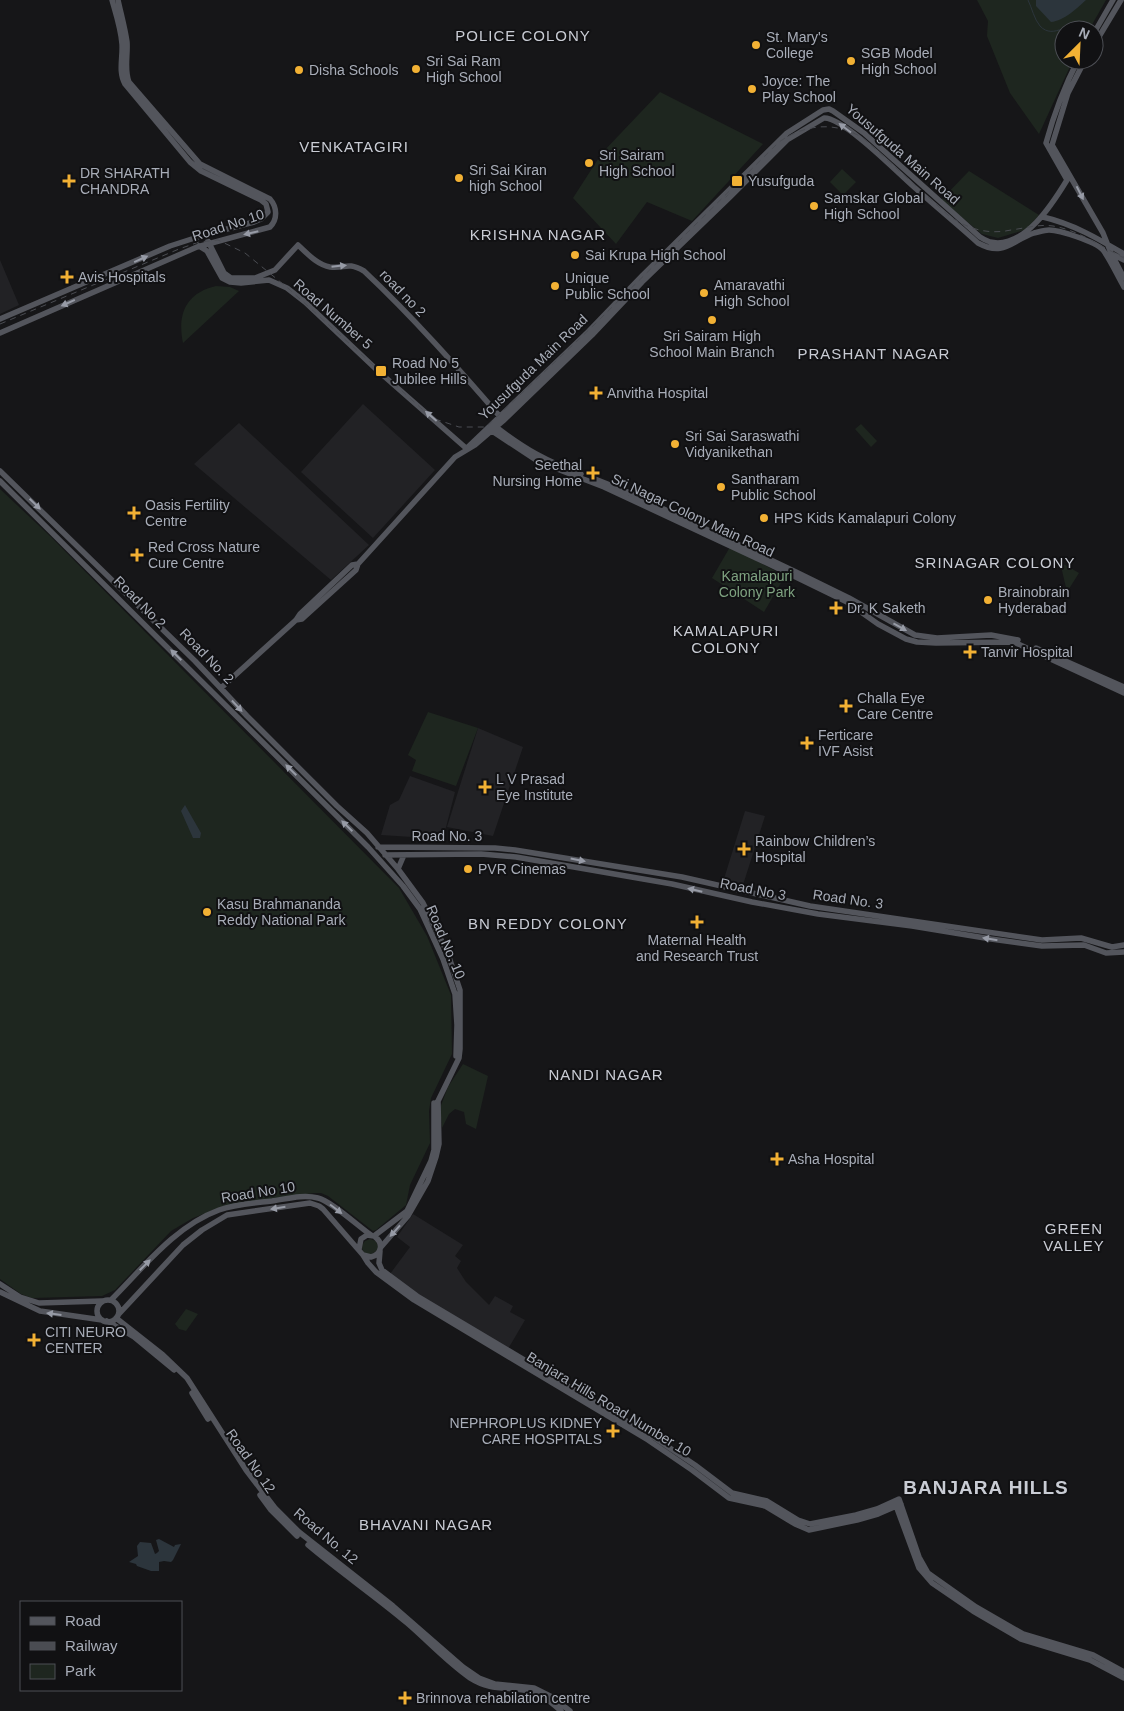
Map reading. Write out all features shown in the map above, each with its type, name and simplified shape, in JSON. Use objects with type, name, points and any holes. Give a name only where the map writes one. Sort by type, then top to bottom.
[{"type":"main road","name":"Road No 10","points":[[0,319],[170,246],[261,219],[268,212],[268,208],[261,200],[201,171],[190,162],[128,89],[122,77],[122,42],[112,0]]},
{"type":"main road","name":"Road No 10","points":[[0,333],[209,242],[270,227],[275,219],[276,209],[274,203],[265,196],[200,164],[132,86],[127,76],[127,44],[118,0]]},
{"type":"main road","points":[[1101,20],[1113,0]]},
{"type":"main road","points":[[1104,29],[1121,0]]},
{"type":"main road","points":[[1030,232],[1043,217],[1067,179],[1051,146],[1053,116],[1073,70]]},
{"type":"main road","points":[[1080,70],[1068,93],[1051,146],[1103,232],[1106,243],[1124,278]]},
{"type":"main road","name":"Yousufguda Main Road","points":[[467,449],[472,442],[502,419],[787,133],[822,110],[829,109],[833,111],[864,134],[971,234],[990,242],[1000,243],[1030,232]]},
{"type":"main road","points":[[1043,217],[1065,223],[1124,254]]},
{"type":"main road","points":[[1030,232],[1052,230],[1079,237],[1124,260]]},
{"type":"main road","points":[[199,246],[207,251],[222,278],[226,281],[241,283],[269,280],[265,274],[255,278],[231,278],[226,275],[204,235]]},
{"type":"main road","name":"road no 2","points":[[265,274],[275,270],[298,245],[324,265],[331,267],[353,266],[364,271],[444,353],[502,419]]},
{"type":"main road","points":[[1102,248],[1124,287]]},
{"type":"main road","points":[[99,277],[99,284],[104,287]]},
{"type":"main road","name":"Road Number 5","points":[[269,280],[287,288],[305,302],[377,370],[467,449]]},
{"type":"main road","points":[[89,281],[95,286],[94,292]]},
{"type":"main road","points":[[221,688],[296,620],[352,565],[358,564],[455,457],[475,445],[494,429],[502,419]]},
{"type":"main road","name":"Sri Nagar Colony Main Road","points":[[494,429],[524,453],[689,524],[847,602],[878,624],[906,639],[917,642],[936,643],[991,638],[1016,639],[1124,687]]},
{"type":"main road","name":"Road No. 2","points":[[0,470],[367,833],[393,862]]},
{"type":"main road","name":"Road No 2","points":[[0,481],[128,606],[368,847]]},
{"type":"main road","name":"Sri Nagar Colony Main Road","points":[[991,638],[1014,642],[1124,693]]},
{"type":"main road","points":[[367,833],[390,848]]},
{"type":"main road","points":[[368,847],[376,854]]},
{"type":"main road","name":"Road No. 3","points":[[368,847],[495,848],[515,850],[682,877],[810,906],[1042,940],[1080,938],[1112,947],[1124,945]]},
{"type":"main road","name":"Road No 3","points":[[376,854],[482,854],[516,857],[672,884],[752,902],[818,914],[1042,946],[1084,945],[1106,953],[1124,952]]},
{"type":"main road","name":"Road No. 10","points":[[373,1236],[407,1211],[431,1161],[434,1150],[434,1102],[455,1059],[457,1044],[455,994],[442,959],[420,909],[376,854]]},
{"type":"main road","points":[[398,868],[404,855]]},
{"type":"main road","name":"Road No. 10","points":[[380,1249],[408,1216],[428,1180],[439,1144],[438,1101],[459,1058],[461,1043],[460,990],[448,954],[423,902],[393,862]]},
{"type":"main road","name":"Road No 10","points":[[111,1300],[176,1234],[219,1210],[302,1197],[321,1203]]},
{"type":"main road","name":"Road No 10","points":[[117,1316],[184,1245],[202,1230],[227,1215],[321,1203]]},
{"type":"main road","points":[[321,1203],[380,1242],[379,1271]]},
{"type":"main road","points":[[321,1203],[363,1255],[371,1257],[378,1254],[380,1249]]},
{"type":"main road","points":[[359,1250],[358,1246],[361,1239],[373,1236]]},
{"type":"main road","name":"Banjara Hills Road Number 10","points":[[363,1255],[379,1271],[435,1313],[653,1443],[729,1498],[765,1506],[795,1524],[810,1530],[857,1520],[897,1504]]},
{"type":"main road","points":[[1,1289],[39,1303],[102,1302],[111,1300]]},
{"type":"main road","points":[[1,1289],[40,1312],[105,1320],[117,1316]]},
{"type":"main road","name":"Road No. 12","points":[[111,1300],[117,1304],[117,1316],[187,1378],[246,1470],[278,1512],[299,1532],[393,1606],[463,1667],[480,1678],[496,1684],[534,1688],[552,1697],[570,1711]]},
{"type":"main road","points":[[102,1302],[97,1310],[105,1320]]},
{"type":"main road","name":"Road No 12","points":[[105,1320],[134,1337],[183,1379],[232,1457],[271,1510],[288,1528],[385,1605],[472,1679],[493,1688],[536,1693],[561,1711]]},
{"type":"main road","points":[[897,1504],[923,1566],[935,1578],[976,1607],[1023,1634],[1093,1655],[1124,1672]]},
{"type":"main road","points":[[897,1504],[919,1568],[932,1583],[1001,1629],[1020,1639],[1090,1660],[1124,1678]]},
{"type":"shaded area","points":[[1036,0],[1086,0],[1065,17],[1051,22],[1036,6]]},
{"type":"shaded area","points":[[0,260],[19,305],[0,314]]},
{"type":"shaded area","points":[[363,404],[435,470],[373,538],[301,472]]},
{"type":"shaded area","points":[[239,423],[369,545],[331,580],[194,464]]},
{"type":"shaded area","name":"L V Prasad Eye Institute","points":[[478,728],[523,747],[493,836],[447,827]]},
{"type":"shaded area","points":[[410,776],[455,792],[443,839],[381,835],[390,805],[399,800]]},
{"type":"shaded area","points":[[185,805],[201,833],[200,838],[193,838],[181,811]]},
{"type":"shaded area","name":"Rainbow Children’s Hospital","points":[[745,811],[765,816],[742,888],[723,882]]},
{"type":"shaded area","points":[[413,1214],[463,1245],[455,1256],[461,1261],[457,1268],[466,1282],[489,1305],[495,1296],[513,1306],[510,1312],[525,1320],[508,1349],[433,1305],[390,1274],[410,1247],[397,1237]]},
{"type":"shaded area","points":[[159,1539],[174,1547],[181,1544],[171,1562],[159,1562],[159,1571],[151,1571],[129,1562],[138,1556],[137,1546],[140,1542],[151,1543],[155,1554],[157,1553],[159,1551],[156,1540]]},
{"type":"green space","points":[[977,0],[1106,0],[1095,20],[1054,20],[1054,70],[1068,70],[1039,134],[1010,93],[987,36],[988,21]]},
{"type":"green space","points":[[660,92],[763,144],[692,221],[647,202],[616,244],[573,198],[602,153]]},
{"type":"green space","points":[[842,169],[856,182],[843,195],[830,182]]},
{"type":"green space","points":[[969,171],[1039,215],[1028,229],[998,238],[982,234],[941,200]]},
{"type":"green space","points":[[216,286],[230,287],[239,291],[183,343],[181,323],[186,306],[197,294]]},
{"type":"green space","points":[[861,424],[877,441],[871,447],[855,429]]},
{"type":"green space","name":"Kasu Brahmananda Reddy National Park","points":[[0,489],[51,537],[399,888],[427,936],[451,995],[452,1054],[431,1098],[429,1111],[430,1143],[410,1185],[406,1205],[376,1230],[373,1231],[328,1196],[314,1193],[222,1207],[193,1218],[171,1231],[115,1290],[102,1296],[32,1298],[21,1294],[0,1279]]},
{"type":"green space","name":"Kamalapuri Colony Park","points":[[730,547],[785,576],[764,612],[712,578]]},
{"type":"green space","points":[[1060,562],[1079,573],[1067,592]]},
{"type":"green space","points":[[428,712],[478,728],[456,786],[412,771],[416,760],[408,755]]},
{"type":"green space","points":[[463,1064],[488,1076],[476,1129],[466,1124],[464,1112],[455,1109],[449,1114],[442,1128],[440,1108],[448,1087]]},
{"type":"green space","points":[[370,1239],[376,1241],[379,1249],[369,1256],[362,1248],[363,1243]]},
{"type":"green space","points":[[186,1309],[198,1314],[186,1331],[179,1329],[175,1324]]},
{"type":"waterway","points":[[1028,0],[1040,26],[1045,30],[1054,31]]},
{"type":"railway","points":[[0,324],[179,249],[199,242],[218,240],[245,253],[289,289],[432,418],[459,427],[486,427],[595,324],[779,142],[799,131],[820,127],[842,129],[863,138],[949,216],[963,224],[978,230],[994,232],[1038,226],[1053,226],[1081,235],[1124,258]]},
{"type":"place","name":"St. Mary's College","points":[[756,45]]},
{"type":"place","name":"SGB Model High School","points":[[851,61]]},
{"type":"place","name":"Sri Sai Ram High School","points":[[416,69]]},
{"type":"place","name":"Disha Schools","points":[[299,70]]},
{"type":"place","name":"Joyce: The Play School","points":[[752,89]]},
{"type":"place","name":"Sri Sairam High School","points":[[589,163]]},
{"type":"place","name":"Sri Sai Kiran high School","points":[[459,178]]},
{"type":"place","name":"DR SHARATH CHANDRA","points":[[69,181]]},
{"type":"place","name":"Yusufguda","points":[[737,181]]},
{"type":"place","name":"Samskar Global High School","points":[[814,206]]},
{"type":"place","name":"Sai Krupa High School","points":[[575,255]]},
{"type":"place","name":"Avis Hospitals","points":[[67,277]]},
{"type":"place","name":"Unique Public School","points":[[555,286]]},
{"type":"place","name":"Amaravathi High School","points":[[704,293]]},
{"type":"place","name":"Sri Sairam High School Main Branch","points":[[712,320]]},
{"type":"place","name":"Road No 5 Jubilee Hills","points":[[381,371]]},
{"type":"place","name":"Anvitha Hospital","points":[[596,393]]},
{"type":"place","name":"Sri Sai Saraswathi Vidyanikethan","points":[[675,444]]},
{"type":"place","name":"Seethal Nursing Home","points":[[593,473]]},
{"type":"place","name":"Santharam Public School","points":[[721,487]]},
{"type":"place","name":"Oasis Fertility Centre","points":[[134,513]]},
{"type":"place","name":"HPS Kids Kamalapuri Colony","points":[[764,518]]},
{"type":"place","name":"Red Cross Nature Cure Centre","points":[[137,555]]},
{"type":"place","name":"Brainobrain Hyderabad","points":[[988,600]]},
{"type":"place","name":"Dr. K Saketh","points":[[836,608]]},
{"type":"place","name":"Tanvir Hospital","points":[[970,652]]},
{"type":"place","name":"Challa Eye Care Centre","points":[[846,706]]},
{"type":"place","name":"Ferticare IVF Asist","points":[[807,743]]},
{"type":"place","name":"L V Prasad Eye Institute","points":[[485,787]]},
{"type":"place","name":"Rainbow Children’s Hospital","points":[[744,849]]},
{"type":"place","name":"PVR Cinemas","points":[[468,869]]},
{"type":"place","name":"Kasu Brahmananda Reddy National Park","points":[[207,912]]},
{"type":"place","name":"Maternal Health and Research Trust","points":[[697,922]]},
{"type":"place","name":"Asha Hospital","points":[[777,1159]]},
{"type":"place","name":"CITI NEURO CENTER","points":[[34,1340]]},
{"type":"place","name":"NEPHROPLUS KIDNEY CARE HOSPITALS","points":[[613,1431]]},
{"type":"place","name":"Brinnova rehabilation centre","points":[[405,1698]]},
{"type":"district","name":"POLICE COLONY","points":[[523,36]]},
{"type":"district","name":"VENKATAGIRI","points":[[354,147]]},
{"type":"district","name":"KRISHNA NAGAR","points":[[538,235]]},
{"type":"district","name":"PRASHANT NAGAR","points":[[874,354]]},
{"type":"district","name":"SRINAGAR COLONY","points":[[995,563]]},
{"type":"district","name":"KAMALAPURI COLONY","points":[[726,640]]},
{"type":"district","name":"BN REDDY COLONY","points":[[548,924]]},
{"type":"district","name":"NANDI NAGAR","points":[[606,1075]]},
{"type":"district","name":"GREEN VALLEY","points":[[1074,1238]]},
{"type":"district","name":"BANJARA HILLS","points":[[986,1487]]},
{"type":"district","name":"BHAVANI NAGAR","points":[[426,1525]]}]
